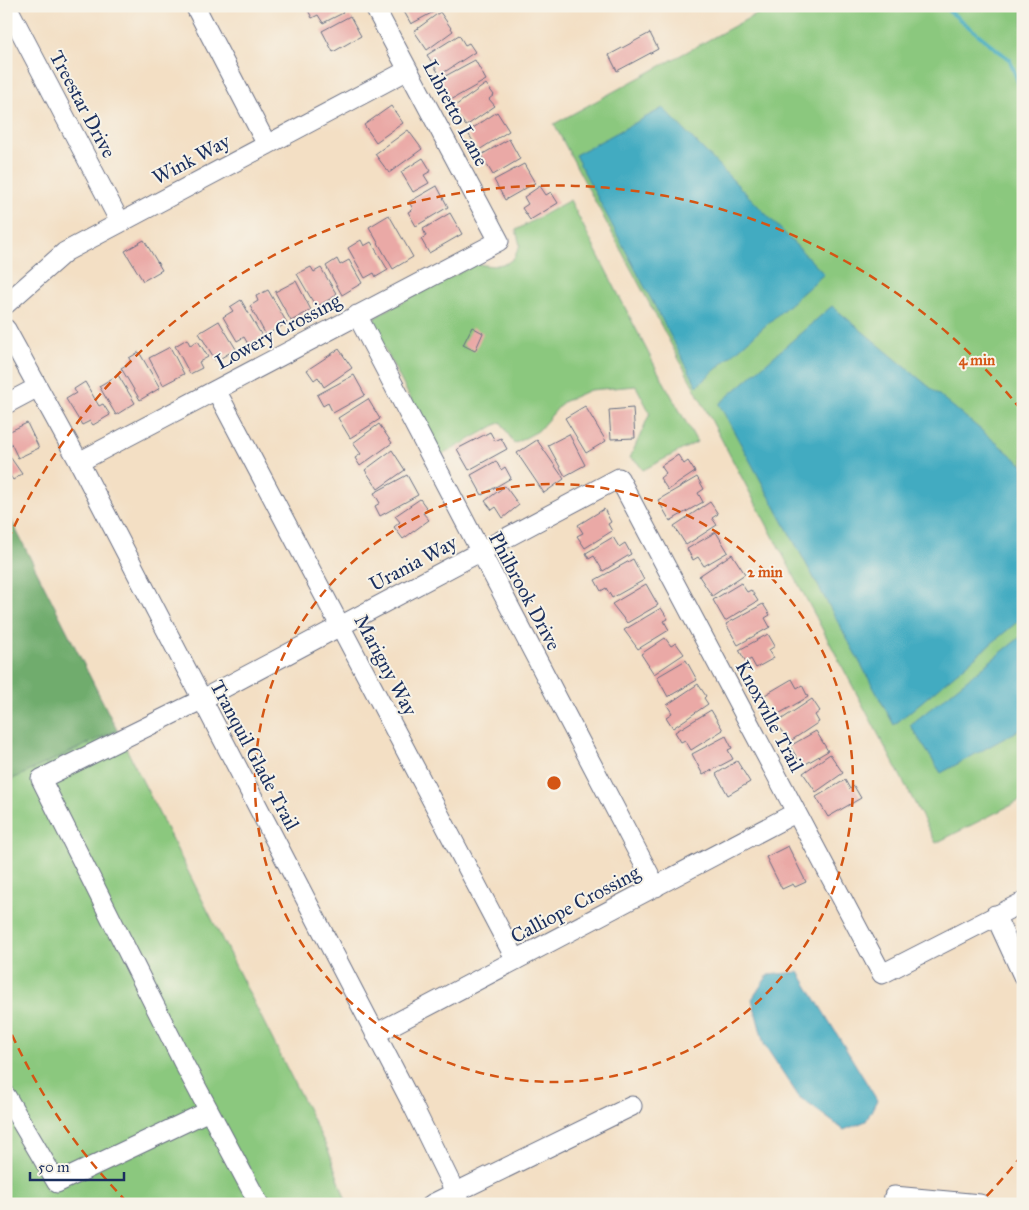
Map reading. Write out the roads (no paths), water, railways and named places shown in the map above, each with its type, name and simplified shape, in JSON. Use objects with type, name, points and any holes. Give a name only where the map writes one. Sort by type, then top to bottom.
[{"type":"street","name":"Treestar Drive","points":[[7,6],[120,222]]},
{"type":"street","points":[[195,6],[267,145]]},
{"type":"street","name":"Libretto Lane","points":[[374,6],[499,241]]},
{"type":"street","name":"Wink Way","points":[[6,304],[65,252],[408,70]]},
{"type":"street","name":"Lowery Crossing","points":[[79,462],[499,241]]},
{"type":"street","name":"Philbrook Drive","points":[[357,315],[656,887]]},
{"type":"street","name":"Tranquil Glade Trail","points":[[6,329],[36,388],[79,462],[458,1198]]},
{"type":"street","points":[[6,404],[36,388]]},
{"type":"street","name":"Marigny Way","points":[[216,390],[516,960]]},
{"type":"street","name":"Urania Way","points":[[209,1111],[41,779],[200,700],[619,478]]},
{"type":"street","name":"Knoxville Trail","points":[[619,478],[882,974],[995,915]]},
{"type":"street","name":"Calliope Crossing","points":[[375,1034],[795,813]]},
{"type":"street","points":[[1023,902],[995,915],[1023,976]]},
{"type":"street","points":[[6,1096],[57,1183],[209,1111],[259,1204]]},
{"type":"street","points":[[432,1204],[458,1198],[632,1106]]},
{"type":"street","points":[[893,1200],[980,1204]]},
{"type":"water","points":[[663,108],[824,274],[697,386],[575,155]]},
{"type":"water","points":[[832,306],[1023,465],[1023,617],[894,725],[719,404]]},
{"type":"water","points":[[1023,635],[1023,728],[941,773],[910,725]]},
{"type":"water","points":[[799,972],[877,1100],[866,1121],[844,1130],[799,1097],[764,1044],[752,999],[768,975]]},
{"type":"waterway","points":[[943,6],[1010,60],[1023,95]]}]
